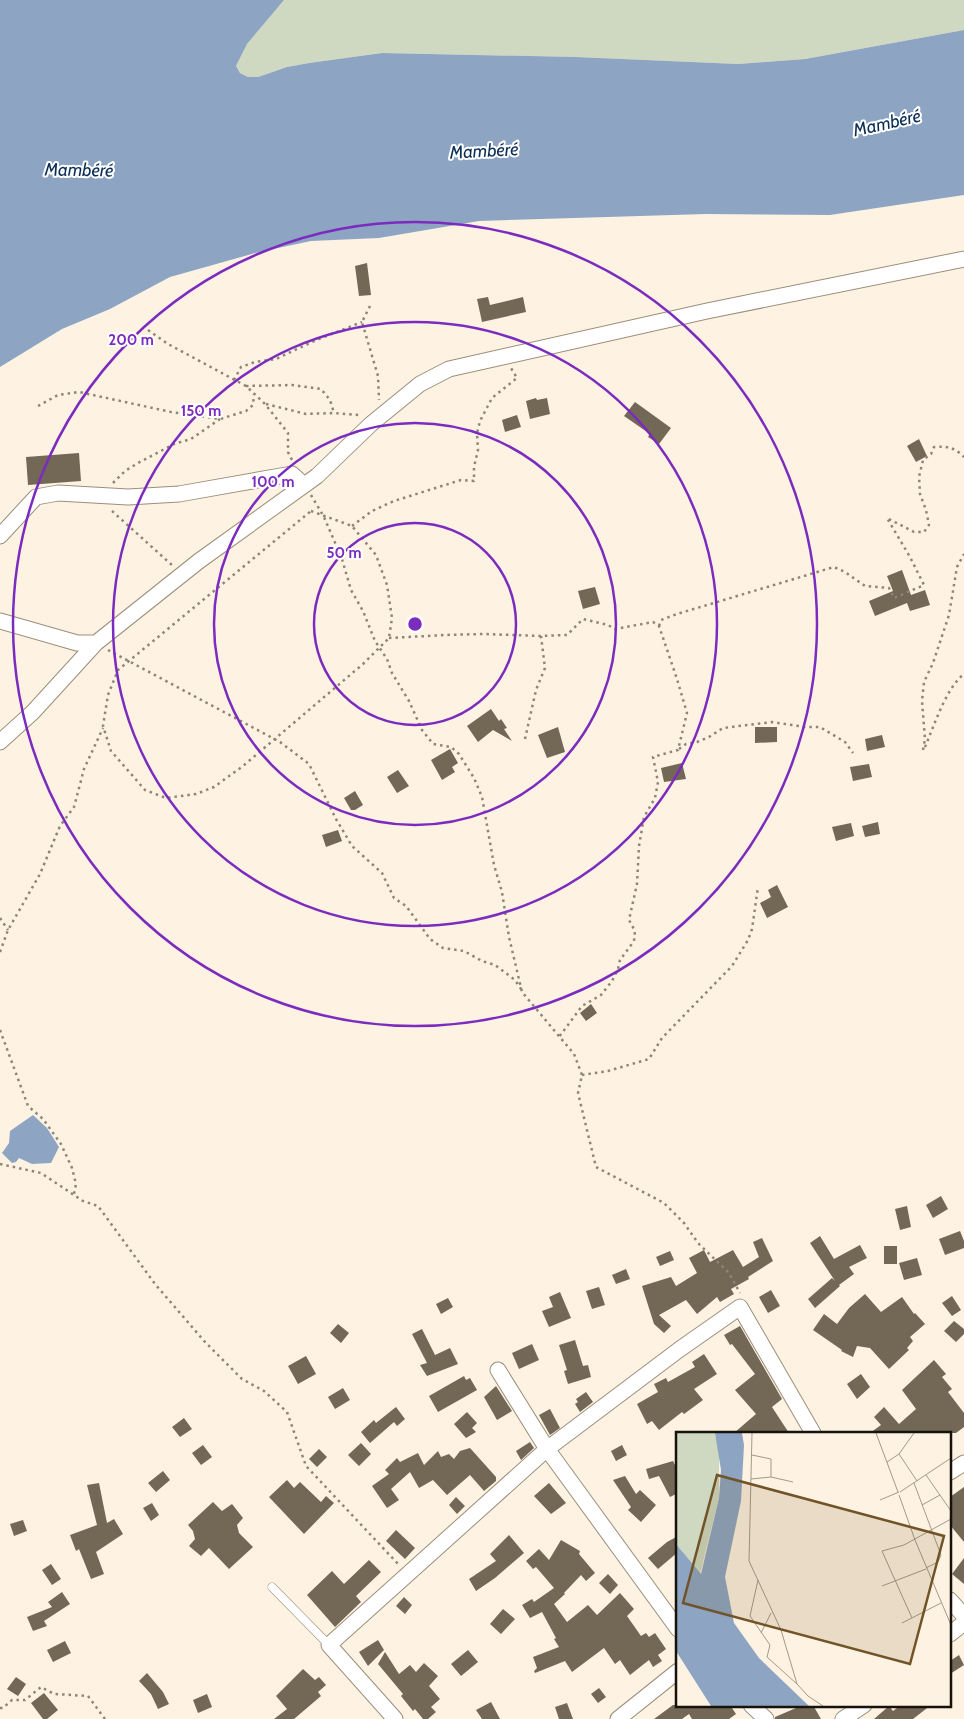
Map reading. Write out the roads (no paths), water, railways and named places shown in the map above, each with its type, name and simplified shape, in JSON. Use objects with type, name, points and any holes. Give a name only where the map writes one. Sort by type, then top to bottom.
[{"type":"street","points":[[0,742],[34,712],[96,643],[199,561],[317,476],[380,417],[420,384],[449,369],[707,310],[964,259]]},
{"type":"street","points":[[0,536],[36,497],[58,493],[128,497],[178,494],[292,474],[304,485]]},
{"type":"street","points":[[0,621],[77,643],[96,643]]},
{"type":"street","points":[[395,1719],[329,1645],[547,1449],[680,1349],[740,1307],[812,1432]]},
{"type":"street","points":[[498,1370],[547,1449],[676,1626]]},
{"type":"street","points":[[952,1471],[964,1463]]},
{"type":"street","points":[[952,1602],[964,1616]]},
{"type":"street","points":[[952,1632],[964,1623]]},
{"type":"street","points":[[618,1719],[676,1673]]},
{"type":"street","points":[[752,1706],[766,1719]]},
{"type":"street","points":[[843,1719],[862,1706]]},
{"type":"lane","points":[[272,1587],[329,1645]]},
{"type":"water","name":"Mambéré","points":[[0,0],[284,0],[247,44],[236,66],[240,73],[248,77],[258,77],[287,67],[309,63],[382,53],[576,57],[738,64],[805,59],[964,30],[964,195],[830,215],[706,214],[479,221],[379,238],[311,241],[259,252],[170,277],[110,309],[62,329],[0,367]]},
{"type":"water","points":[[33,1115],[47,1128],[59,1147],[51,1163],[32,1164],[19,1158],[16,1162],[12,1163],[2,1153],[9,1143],[10,1131]]}]
